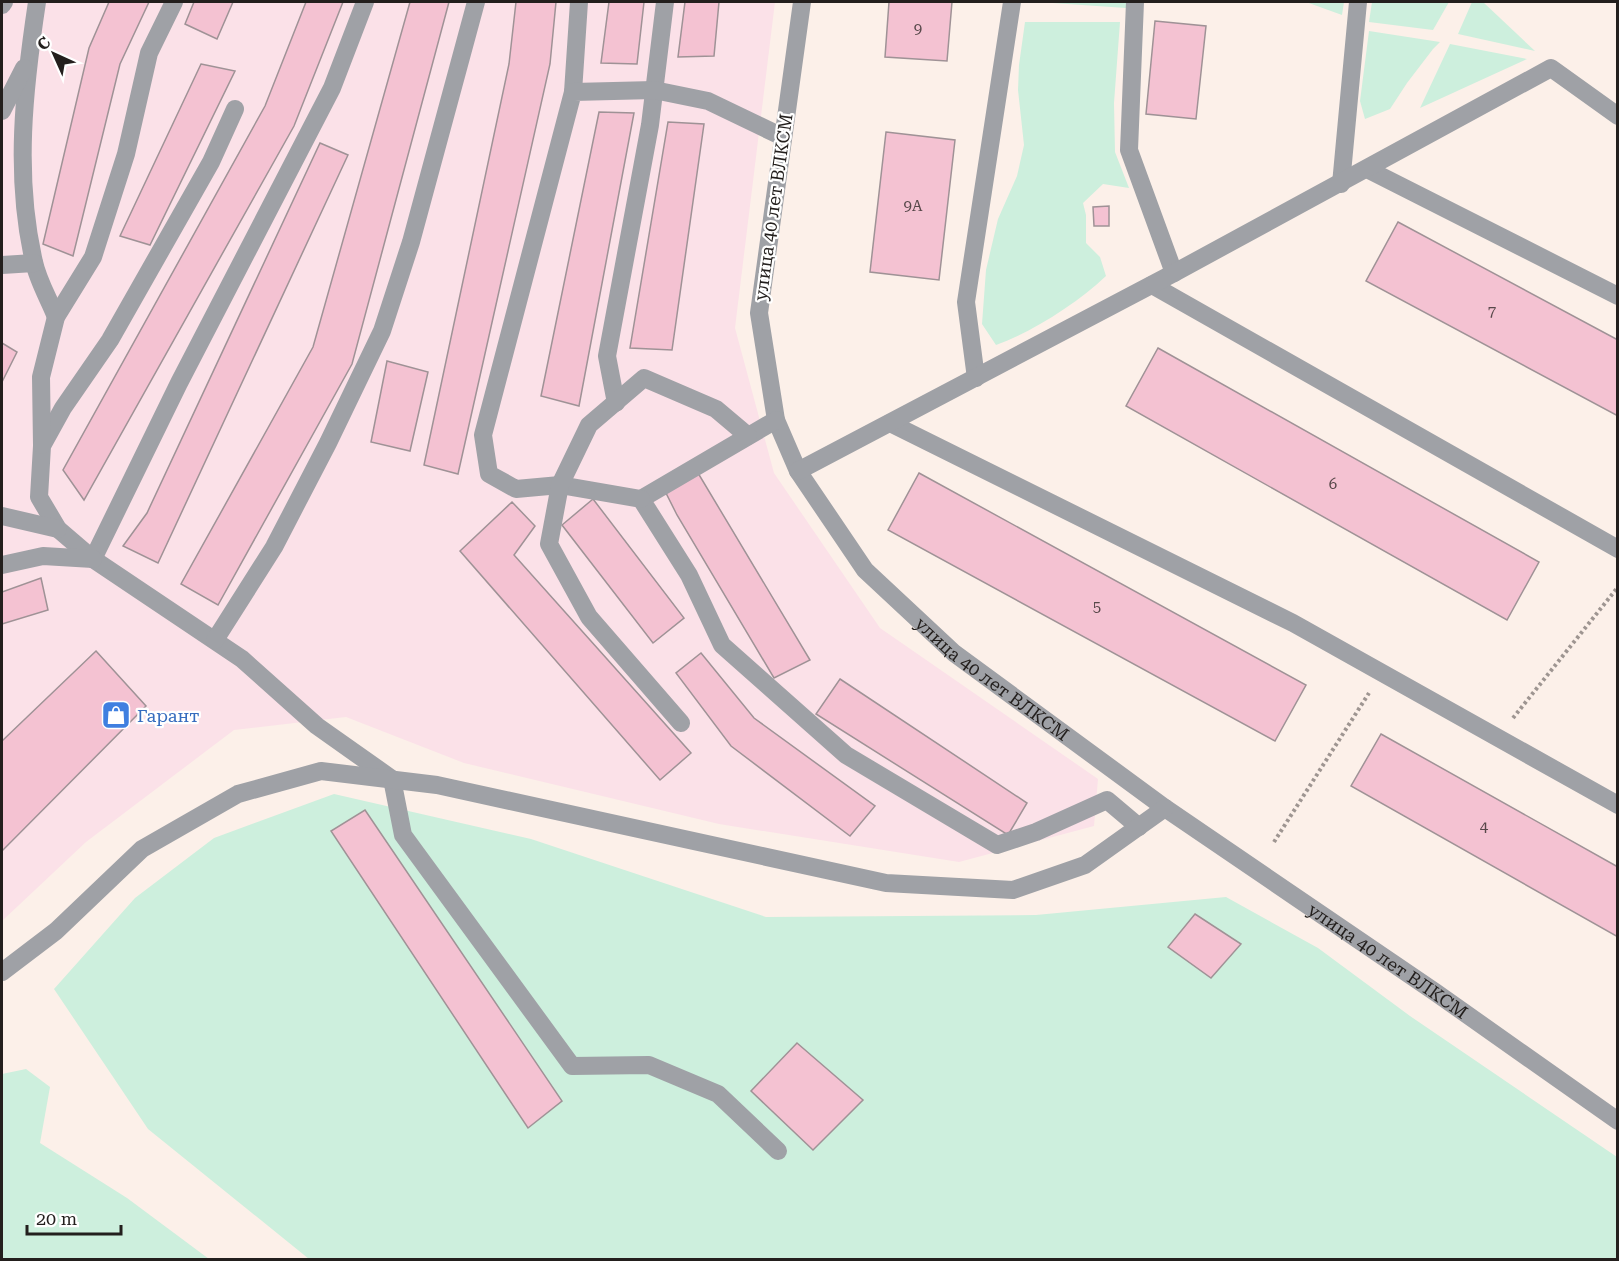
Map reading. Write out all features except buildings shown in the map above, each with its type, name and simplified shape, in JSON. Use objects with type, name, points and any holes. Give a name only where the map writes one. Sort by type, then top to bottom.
[{"type":"street","points":[[37,2],[28,62],[22,134],[24,201],[34,263],[56,317]]},
{"type":"street","points":[[174,2],[149,53],[126,154],[93,257],[56,317],[41,377],[42,446],[39,497],[58,529],[93,559],[242,659],[317,726],[392,779],[403,835],[572,1066],[649,1065],[718,1094],[778,1151]]},
{"type":"street","points":[[93,559],[179,383],[332,88],[365,2]]},
{"type":"street","points":[[215,640],[274,547],[382,331],[411,242],[476,2]]},
{"type":"street","points":[[579,2],[573,92],[483,435],[489,474],[516,489],[560,485],[641,499],[777,420]]},
{"type":"street","points":[[615,403],[608,356],[650,125],[665,2]]},
{"type":"street","name":"улица 40 лет ВЛКСМ","points":[[802,2],[759,313],[777,420],[798,471],[864,570],[945,645],[1165,808],[1435,992],[1617,1121]]},
{"type":"street","points":[[976,378],[966,302],[1012,2]]},
{"type":"street","points":[[1135,2],[1130,150],[1174,273]]},
{"type":"street","points":[[1341,184],[1358,2]]},
{"type":"street","points":[[22,134],[2,108],[28,62]]},
{"type":"street","points":[[798,471],[1341,184],[1551,68],[1617,116]]},
{"type":"street","points":[[573,92],[654,90],[708,101],[783,137]]},
{"type":"street","points":[[42,446],[63,408],[110,340],[211,162],[235,109]]},
{"type":"street","points":[[1368,169],[1617,296]]},
{"type":"street","points":[[2,265],[34,263]]},
{"type":"street","points":[[1152,285],[1617,549]]},
{"type":"street","points":[[681,723],[589,617],[549,544],[560,485],[589,425],[644,378],[716,409],[748,436]]},
{"type":"street","points":[[890,423],[1293,623],[1617,805]]},
{"type":"street","points":[[641,499],[689,575],[722,645],[846,755],[997,845],[1036,832],[1107,801],[1139,827]]},
{"type":"street","points":[[2,516],[58,529]]},
{"type":"street","points":[[2,565],[43,556],[93,559]]},
{"type":"street","points":[[2,972],[56,931],[142,849],[238,794],[321,771],[448,787],[886,884],[1012,890],[1085,865],[1165,808]]},
{"type":"path","points":[[1498,738],[1617,587]]},
{"type":"path","points":[[1274,842],[1382,673]]},
{"type":"shaded area","points":[[2,2],[775,2],[735,328],[774,473],[880,628],[1098,779],[1094,826],[959,862],[719,824],[464,763],[346,717],[234,730],[86,842],[2,921]]},
{"type":"green space","points":[[1038,2],[1127,2],[1126,8]]},
{"type":"green space","points":[[1306,2],[1344,2],[1342,15]]},
{"type":"green space","points":[[1372,2],[1449,2],[1433,30],[1369,22]]},
{"type":"green space","points":[[1472,2],[1483,2],[1535,51],[1458,34]]},
{"type":"green space","points":[[1025,22],[1120,22],[1114,103],[1115,152],[1129,188],[1103,184],[1083,203],[1086,215],[1086,243],[1100,257],[1106,276],[1082,297],[1054,316],[996,345],[982,324],[986,270],[998,219],[1017,176],[1024,145],[1018,90]]},
{"type":"green space","points":[[1369,31],[1440,42],[1407,83],[1390,109],[1365,119],[1360,101]]},
{"type":"green space","points":[[1450,44],[1527,59],[1420,108]]},
{"type":"green space","points":[[334,794],[531,839],[766,917],[1036,915],[1226,897],[1318,948],[1410,1016],[1617,1157],[1617,1259],[309,1259],[148,1129],[54,989],[135,898],[214,838]]},
{"type":"green space","points":[[26,1069],[50,1087],[40,1143],[127,1198],[209,1259],[2,1259],[2,1074]]},
{"type":"place","name":"Гарант","points":[[116,715]]}]
